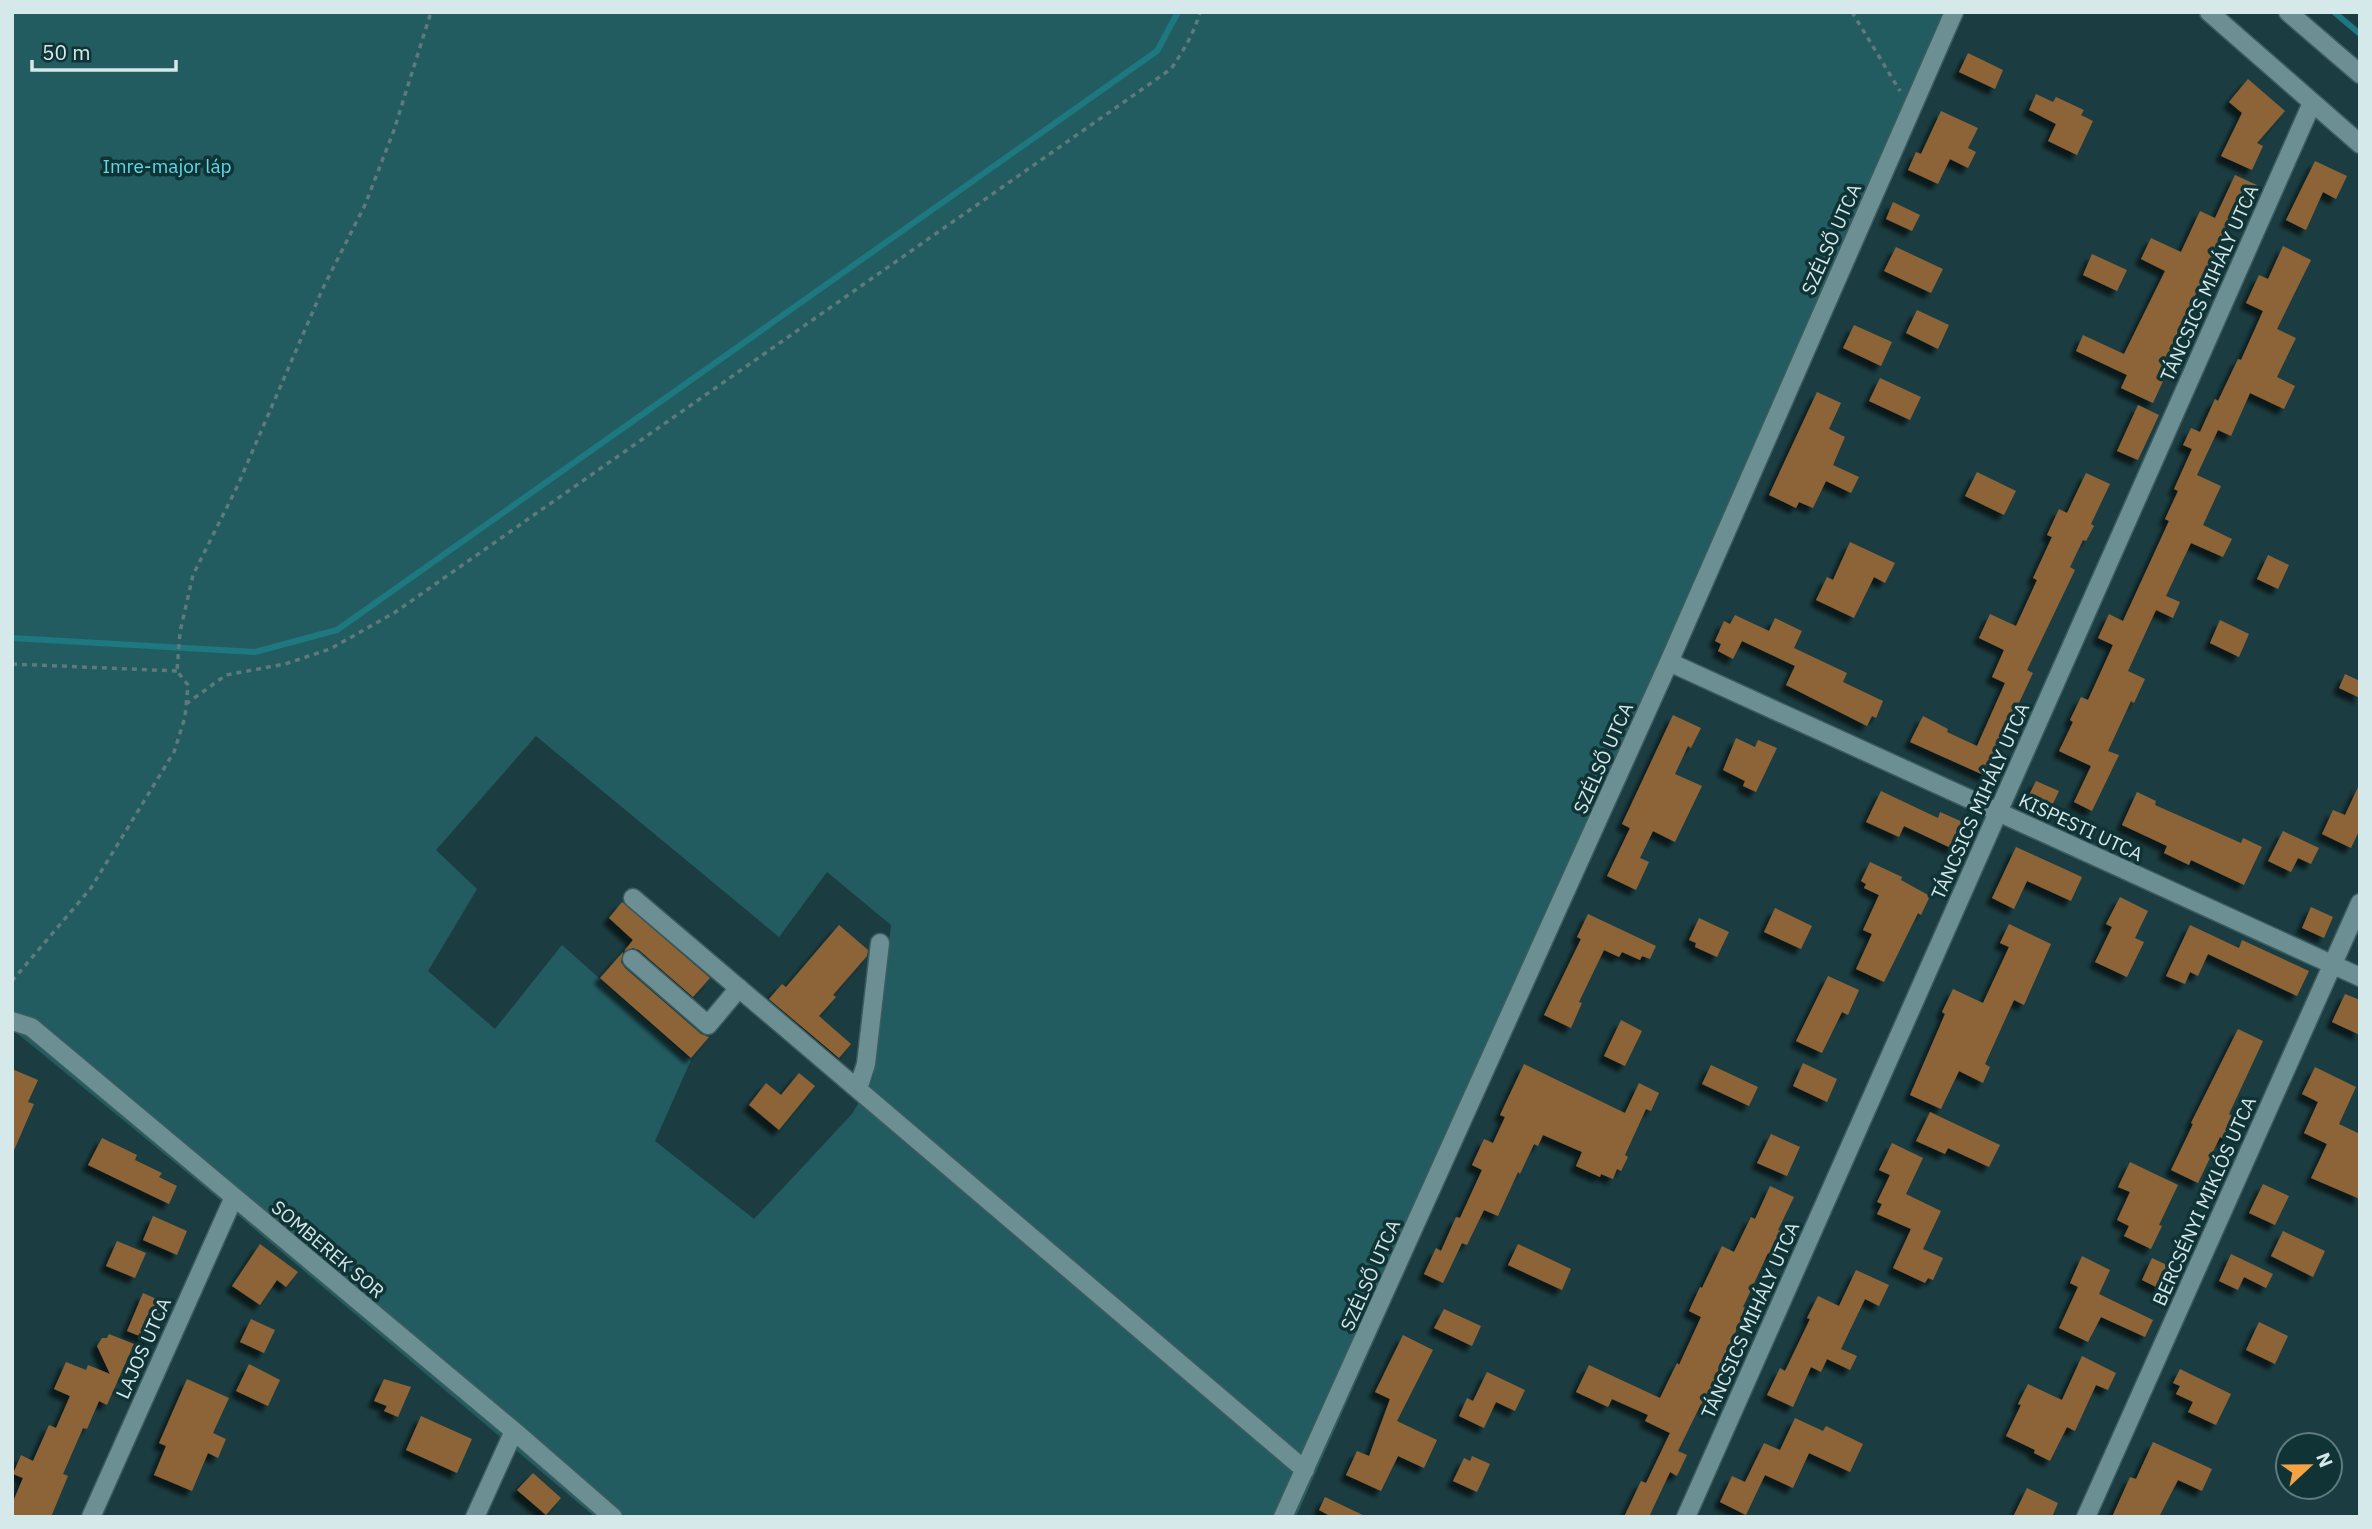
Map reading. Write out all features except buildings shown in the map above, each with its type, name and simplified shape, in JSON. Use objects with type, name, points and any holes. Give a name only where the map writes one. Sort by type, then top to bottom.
[{"type":"street","name":"SZÉLSŐ UTCA","points":[[1283,1517],[1669,662],[1954,12]]},
{"type":"street","points":[[2209,12],[2360,144]]},
{"type":"street","points":[[2288,12],[2360,74]]},
{"type":"street","name":"TÁNCSICS MIHÁLY UTCA","points":[[1686,1517],[2312,103]]},
{"type":"street","name":"KISPESTI UTCA","points":[[1669,662],[2360,977]]},
{"type":"street","points":[[633,898],[1305,1470]]},
{"type":"street","name":"BERCSÉNYI MIKLÓS UTCA","points":[[2086,1517],[2360,902]]},
{"type":"street","points":[[858,1089],[866,1064],[880,943]]},
{"type":"street","points":[[632,960],[708,1025],[739,989]]},
{"type":"street","name":"SOMBEREK SOR","points":[[12,1021],[31,1027],[613,1517]]},
{"type":"street","name":"LAJOS UTCA","points":[[91,1517],[234,1197]]},
{"type":"street","points":[[475,1517],[514,1431]]},
{"type":"path","points":[[12,981],[91,888],[174,752],[185,717],[188,685],[177,671],[180,632],[193,575],[237,487],[323,288],[365,205],[394,130],[431,12]]},
{"type":"path","points":[[186,704],[226,675],[285,664],[330,649],[394,613],[1171,69],[1185,49],[1200,12]]},
{"type":"path","points":[[1852,12],[1911,108]]},
{"type":"path","points":[[12,664],[177,671]]},
{"type":"green space","name":"Imre-major láp","points":[[12,12],[1963,12],[1296,1517],[595,1517],[213,1194],[12,1029]],"holes":[[[536,736],[779,937],[827,872],[891,925],[873,1078],[852,1114],[754,1219],[655,1141],[691,1060],[562,945],[495,1029],[428,971],[477,889],[436,850]]]},
{"type":"waterway","points":[[12,638],[255,652],[337,630],[1157,51],[1178,12]]},
{"type":"waterway","points":[[2334,12],[2360,34]]}]
